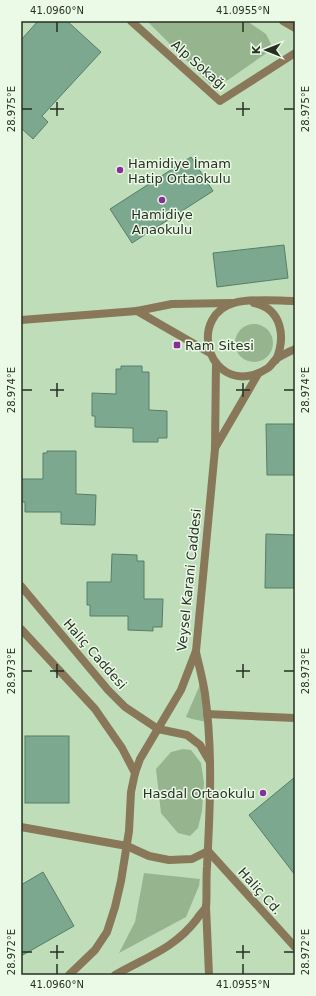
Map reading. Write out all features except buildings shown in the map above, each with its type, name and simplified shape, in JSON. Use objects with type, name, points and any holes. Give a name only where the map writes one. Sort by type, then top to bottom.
[{"type":"street","name":"Alp Sokağı","points":[[131,21],[220,102],[295,53]]},
{"type":"street","points":[[283,21],[295,28]]},
{"type":"street","points":[[21,320],[137,311],[172,304],[295,300]]},
{"type":"street","points":[[245,301],[256,303],[267,308],[275,316],[280,326],[282,338],[281,349],[276,360]]},
{"type":"street","points":[[233,303],[222,308],[214,317],[208,328],[207,340],[210,352],[216,363],[224,370],[235,375],[247,376],[258,374],[268,368],[276,360],[295,349]]},
{"type":"street","points":[[137,311],[210,352]]},
{"type":"street","name":"Veysel Karani Caddesi","points":[[69,975],[94,950],[107,932],[115,908],[127,846],[131,792],[135,773],[140,759],[181,690],[196,651],[215,449],[216,363]]},
{"type":"street","points":[[215,449],[258,374]]},
{"type":"street","name":"Haliç Caddesi","points":[[21,586],[108,690],[125,707],[158,729]]},
{"type":"street","points":[[21,629],[95,709],[122,748],[135,773]]},
{"type":"street","points":[[196,651],[205,693],[210,762],[210,820],[206,906],[209,975]]},
{"type":"street","points":[[207,714],[295,718]]},
{"type":"street","points":[[158,729],[187,735],[200,745],[210,762]]},
{"type":"street","points":[[21,827],[127,846],[149,856],[169,860],[192,859],[208,851]]},
{"type":"street","name":"Haliç Cd.","points":[[208,851],[295,947]]},
{"type":"street","points":[[115,975],[136,962],[161,951],[178,939],[191,926],[206,906]]},
{"type":"green space","points":[[147,21],[247,21],[266,34],[271,44],[268,52],[228,80],[216,84],[210,84]]},
{"type":"green space","points":[[254,324],[267,330],[273,343],[267,356],[254,362],[241,356],[235,343],[241,330]]},
{"type":"green space","points":[[202,680],[207,722],[186,717]]},
{"type":"green space","points":[[183,749],[191,750],[201,763],[204,783],[202,811],[198,828],[190,836],[178,833],[161,813],[156,769],[171,752]]},
{"type":"green space","points":[[144,873],[200,879],[199,886],[186,917],[119,953],[135,922]]},
{"type":"place","name":"Hamidiye İmam Hatip Ortaokulu","points":[[120,170]]},
{"type":"place","name":"Hamidiye Anaokulu","points":[[162,200]]},
{"type":"place","name":"Ram Sitesi","points":[[177,345]]},
{"type":"place","name":"Hasdal Ortaokulu","points":[[263,793]]}]
